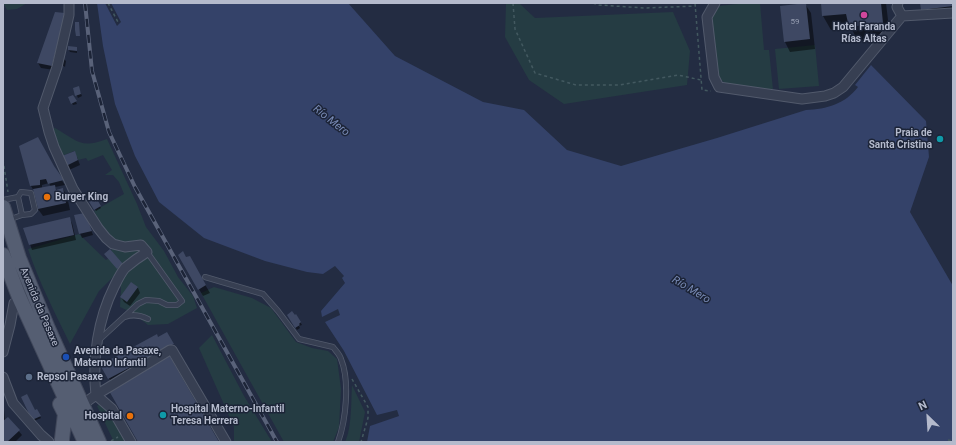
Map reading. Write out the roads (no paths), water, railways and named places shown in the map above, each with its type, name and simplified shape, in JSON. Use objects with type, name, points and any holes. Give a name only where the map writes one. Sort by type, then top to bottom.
[{"type":"main road","name":"Avenida da Pasaxe","points":[[3,207],[18,258],[99,442]]},
{"type":"main road","name":"Avenida da Pasaxe","points":[[3,255],[19,296],[85,442]]},
{"type":"main road","points":[[3,273],[14,303],[65,414],[62,442]]},
{"type":"street","points":[[69,3],[69,15],[57,67],[43,108],[54,147],[73,189],[106,238],[113,244],[125,247],[141,245],[147,252],[133,261],[124,270],[106,302],[98,341],[95,375],[96,395],[112,409],[131,442]]},
{"type":"street","points":[[715,3],[707,17],[714,77],[719,87],[802,99],[824,96],[834,93],[843,87],[902,16],[953,12]]},
{"type":"street","points":[[898,3],[897,7],[902,16]]},
{"type":"street","points":[[3,352],[14,303]]},
{"type":"street","points":[[82,405],[96,395],[172,350],[226,442]]},
{"type":"street","points":[[3,377],[13,403],[41,435],[50,442]]},
{"type":"lane","points":[[6,221],[22,215],[31,214],[35,210],[31,193],[21,192],[18,197],[22,215]]},
{"type":"lane","points":[[3,200],[18,197]]},
{"type":"lane","points":[[98,341],[138,304],[146,300],[159,301],[167,305],[177,305],[182,300],[147,252]]},
{"type":"lane","points":[[205,277],[263,294],[278,310],[299,339],[333,347],[341,358],[346,374],[343,430],[338,442]]},
{"type":"lane","points":[[122,318],[130,314],[142,316],[148,319]]},
{"type":"water","name":"Río Mero","points":[[97,3],[105,3],[117,26],[121,22],[111,3],[348,3],[395,56],[483,102],[524,110],[567,150],[621,166],[806,110],[828,107],[847,98],[853,93],[858,87],[855,85],[871,65],[926,121],[929,157],[910,212],[953,286],[953,442],[367,442],[370,426],[399,416],[397,410],[377,415],[344,351],[325,322],[340,315],[338,309],[322,317],[321,311],[345,283],[342,278],[344,276],[335,266],[323,274],[307,272],[265,261],[204,238],[159,202],[135,156],[115,104],[103,46]]},
{"type":"railway","points":[[85,3],[92,71],[109,132],[135,187],[277,442]]},
{"type":"place","name":"Hotel Faranda Rías Altas","points":[[864,15]]},
{"type":"place","name":"Praia de Santa Cristina","points":[[940,139]]},
{"type":"place","name":"Burger King","points":[[47,197]]},
{"type":"place","name":"Avenida da Pasaxe, Materno Infantil","points":[[66,357]]},
{"type":"place","name":"Repsol Pasaxe","points":[[29,377]]},
{"type":"place","name":"Hospital Materno-Infantil Teresa Herrera","points":[[163,415]]},
{"type":"place","name":"Hospital","points":[[130,416]]}]
